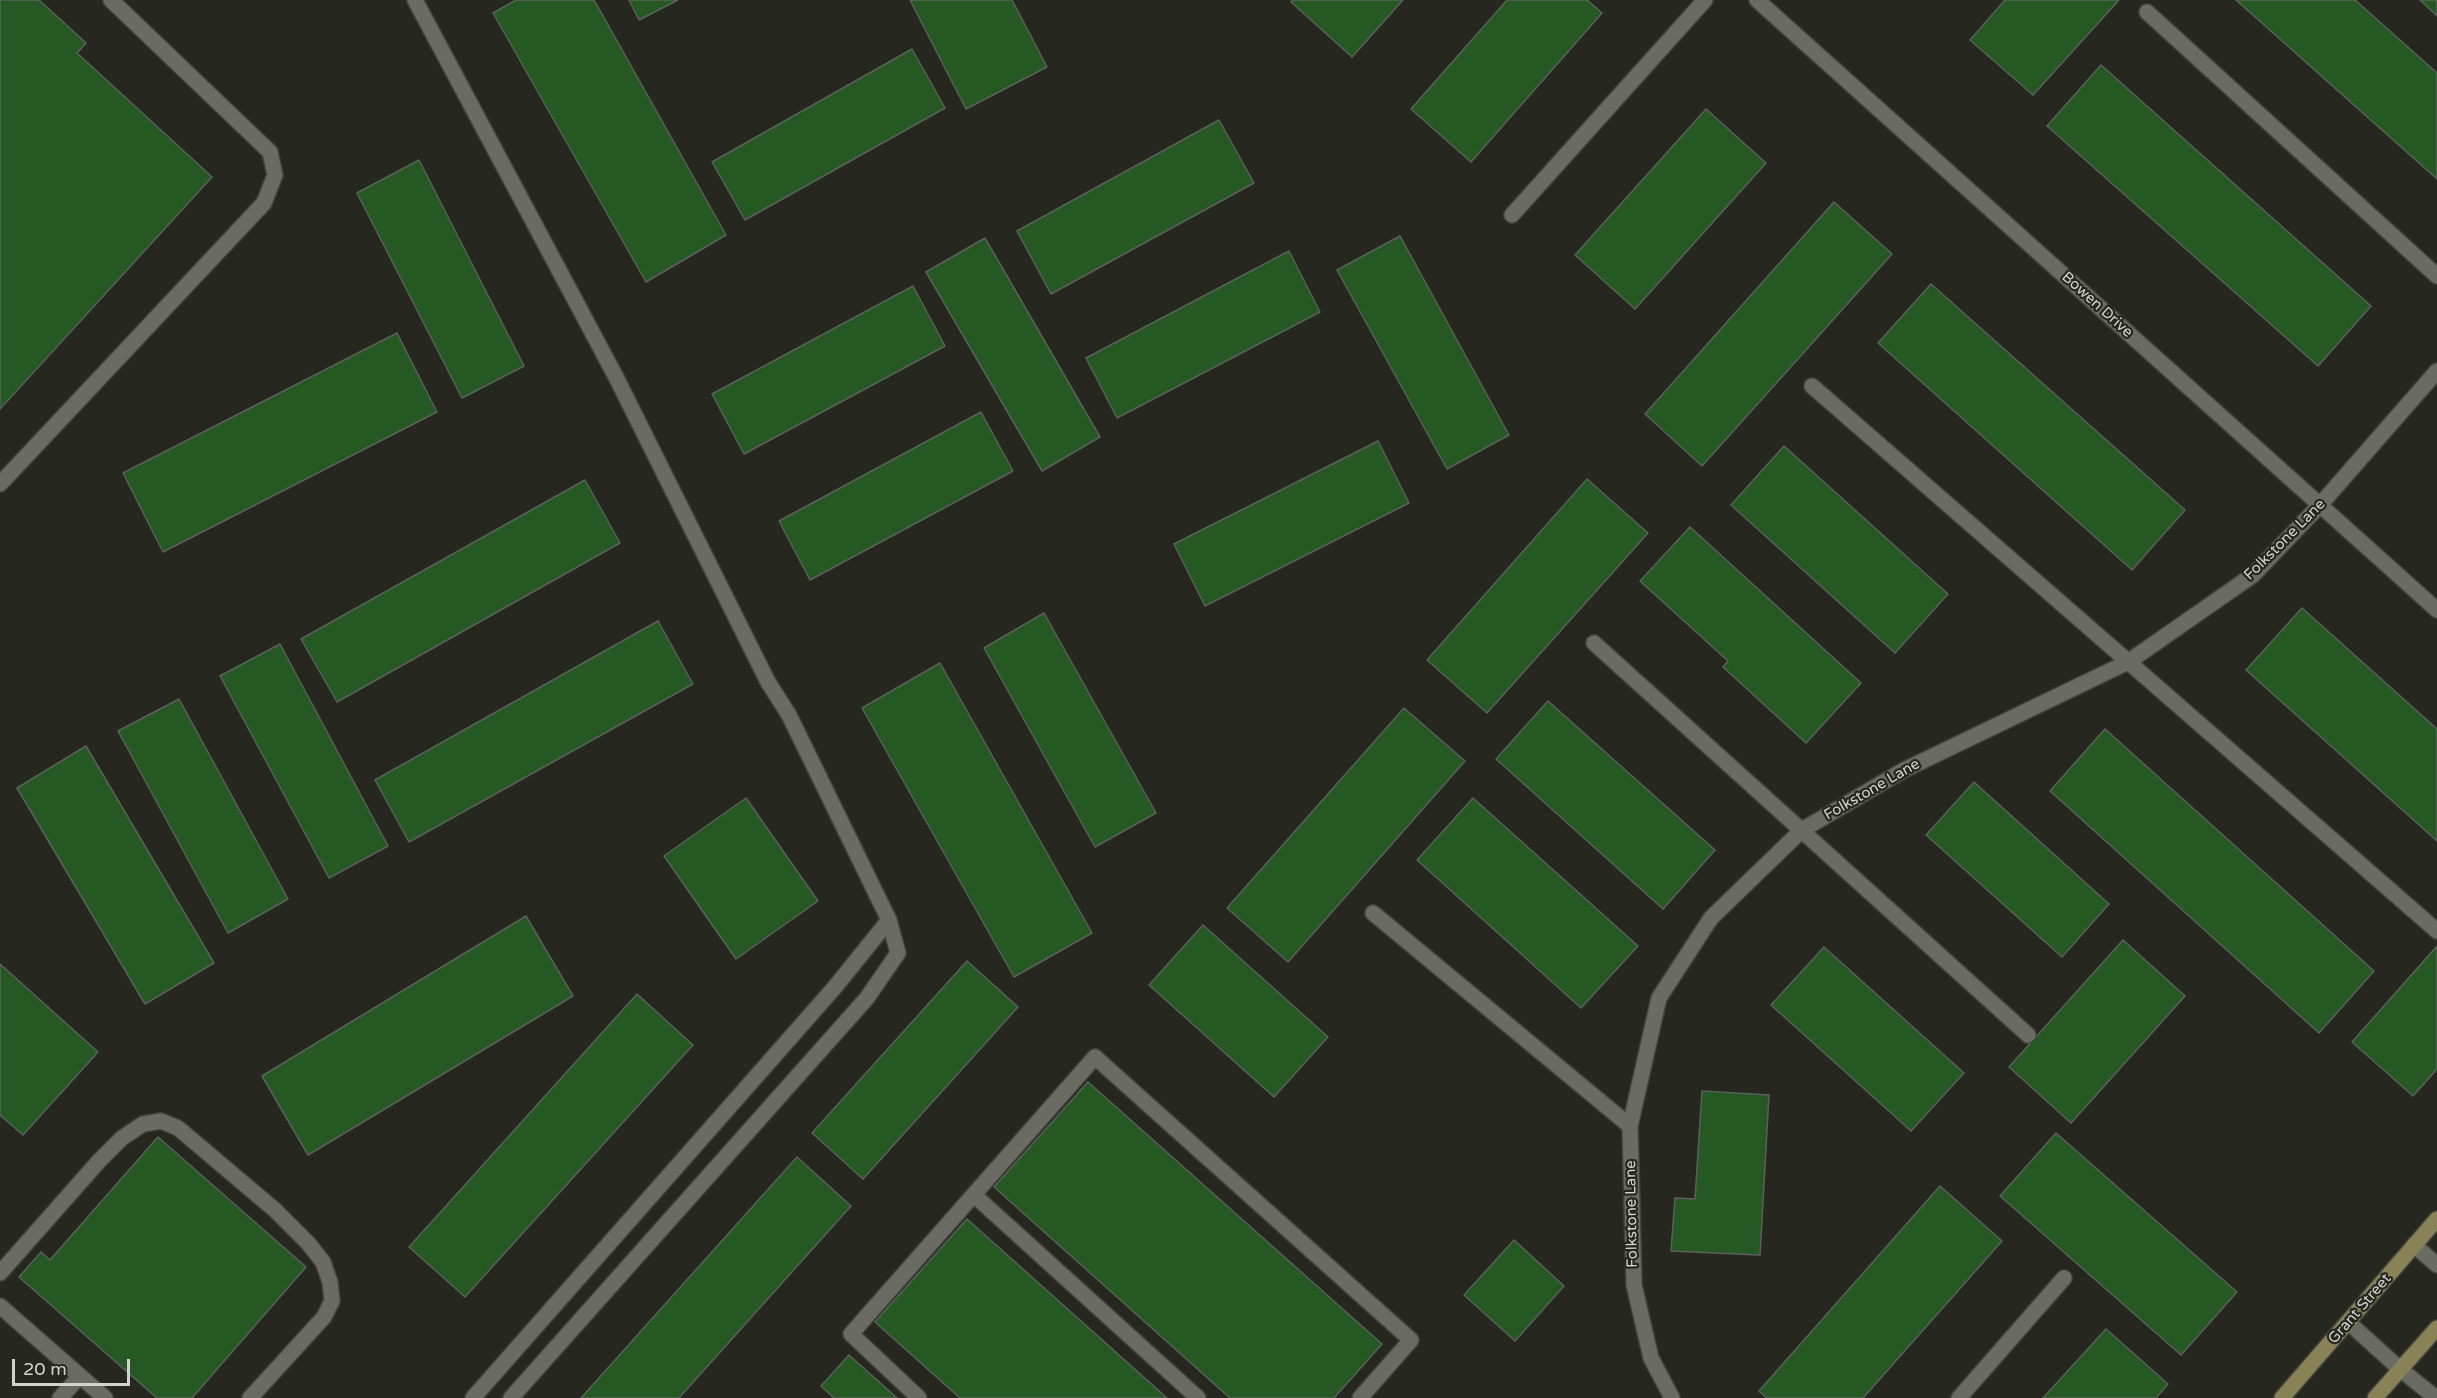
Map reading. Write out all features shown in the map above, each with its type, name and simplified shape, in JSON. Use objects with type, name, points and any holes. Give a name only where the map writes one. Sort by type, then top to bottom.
[{"type":"street","points":[[0,484],[264,203],[276,175],[270,152],[111,0]]},
{"type":"street","points":[[415,0],[616,378],[768,682],[789,715],[889,920],[898,953],[867,998],[511,1398]]},
{"type":"street","points":[[1512,214],[1705,0]]},
{"type":"street","name":"Bowen Drive","points":[[1756,0],[2437,610]]},
{"type":"street","points":[[2147,12],[2437,276]]},
{"type":"street","name":"Folkstone Lane","points":[[1672,1398],[1651,1358],[1634,1285],[1630,1126],[1659,998],[1712,918],[1802,831],[1904,770],[2128,662],[2253,575],[2320,505],[2437,372]]},
{"type":"street","points":[[1812,386],[2437,931]]},
{"type":"street","points":[[1594,644],[2028,1035]]},
{"type":"street","points":[[1372,913],[1630,1126]]},
{"type":"street","points":[[473,1398],[827,996],[889,920]]},
{"type":"street","points":[[919,1398],[851,1334],[1095,1057],[1411,1340],[1360,1398]]},
{"type":"street","points":[[0,1273],[122,1138],[143,1124],[161,1121],[178,1128],[275,1210],[308,1243],[323,1262],[330,1282],[332,1301],[324,1317],[250,1398]]},
{"type":"street","points":[[974,1195],[1198,1398]]},
{"type":"street","name":"Grant Street","points":[[2282,1398],[2437,1219]]},
{"type":"street","points":[[2414,1245],[2437,1265]]},
{"type":"street","points":[[1959,1398],[2064,1278]]},
{"type":"street","points":[[0,1306],[105,1398]]},
{"type":"street","points":[[2348,1322],[2436,1398]]},
{"type":"street","points":[[2374,1398],[2437,1328]]},
{"type":"street","points":[[60,1398],[80,1376]]},
{"type":"building","points":[[0,0],[39,0],[86,43],[77,53],[212,177],[0,409]]},
{"type":"building","points":[[516,0],[594,0],[726,235],[646,282],[493,13]]},
{"type":"building","points":[[629,0],[678,0],[639,20]]},
{"type":"building","points":[[910,0],[1012,0],[1047,67],[966,109]]},
{"type":"building","points":[[1292,0],[1403,0],[1352,57],[1291,2]]},
{"type":"building","points":[[1507,0],[1587,0],[1602,13],[1471,162],[1411,109]]},
{"type":"building","points":[[2005,0],[2119,0],[2033,95],[1970,40]]},
{"type":"building","points":[[2236,0],[2355,0],[2437,73],[2437,179]]},
{"type":"building","points":[[2420,0],[2437,0],[2437,16]]},
{"type":"building","points":[[912,49],[945,108],[745,220],[712,162]]},
{"type":"building","points":[[2101,65],[2371,306],[2318,366],[2047,126]]},
{"type":"building","points":[[1706,109],[1766,163],[1635,309],[1575,255]]},
{"type":"building","points":[[1219,120],[1254,183],[1051,294],[1017,231]]},
{"type":"building","points":[[419,160],[524,366],[462,398],[357,193]]},
{"type":"building","points":[[1834,202],[1892,254],[1702,466],[1645,414]]},
{"type":"building","points":[[1400,236],[1509,435],[1447,469],[1337,270]]},
{"type":"building","points":[[985,238],[1100,437],[1042,471],[926,272]]},
{"type":"building","points":[[1289,251],[1320,312],[1117,418],[1086,358]]},
{"type":"building","points":[[1931,284],[2185,510],[2132,570],[1878,343]]},
{"type":"building","points":[[913,286],[945,346],[744,454],[712,394]]},
{"type":"building","points":[[397,333],[437,412],[163,552],[123,473]]},
{"type":"building","points":[[981,412],[1013,471],[810,580],[779,521]]},
{"type":"building","points":[[1378,441],[1409,503],[1205,606],[1174,544]]},
{"type":"building","points":[[1784,446],[1948,594],[1895,653],[1731,505]]},
{"type":"building","points":[[1587,479],[1648,533],[1487,713],[1427,660]]},
{"type":"building","points":[[585,480],[620,543],[337,702],[301,639]]},
{"type":"building","points":[[1690,527],[1861,683],[1806,743],[1723,667],[1728,661],[1640,581]]},
{"type":"building","points":[[2302,608],[2437,729],[2437,841],[2246,670]]},
{"type":"building","points":[[1044,613],[1156,813],[1095,847],[984,648]]},
{"type":"building","points":[[658,621],[693,684],[409,842],[375,780]]},
{"type":"building","points":[[280,644],[388,846],[329,878],[220,676]]},
{"type":"building","points":[[940,663],[1092,933],[1014,977],[862,708]]},
{"type":"building","points":[[179,699],[288,899],[228,933],[118,731]]},
{"type":"building","points":[[1548,701],[1715,850],[1663,909],[1496,759]]},
{"type":"building","points":[[1404,708],[1465,761],[1288,962],[1227,908]]},
{"type":"building","points":[[2105,729],[2374,971],[2319,1033],[2050,791]]},
{"type":"building","points":[[86,746],[214,963],[145,1004],[17,788]]},
{"type":"building","points":[[1974,782],[2109,904],[2062,957],[1926,835]]},
{"type":"building","points":[[746,798],[818,901],[736,959],[664,856]]},
{"type":"building","points":[[1473,798],[1638,946],[1581,1008],[1417,860]]},
{"type":"building","points":[[526,916],[573,996],[308,1155],[262,1076]]},
{"type":"building","points":[[1203,925],[1328,1037],[1274,1097],[1149,985]]},
{"type":"building","points":[[2123,940],[2185,996],[2071,1123],[2009,1067]]},
{"type":"building","points":[[2437,946],[2437,1069],[2413,1096],[2352,1042]]},
{"type":"building","points":[[1824,947],[1964,1073],[1911,1131],[1771,1005]]},
{"type":"building","points":[[967,961],[1018,1007],[863,1179],[812,1133]]},
{"type":"building","points":[[0,964],[98,1052],[23,1135],[0,1115]]},
{"type":"building","points":[[637,994],[693,1045],[465,1297],[409,1247]]},
{"type":"building","points":[[1088,1082],[1382,1344],[1334,1398],[1230,1398],[994,1187]]},
{"type":"building","points":[[1702,1091],[1769,1095],[1760,1255],[1671,1251],[1675,1198],[1695,1199]]},
{"type":"building","points":[[2056,1133],[2237,1292],[2181,1355],[2000,1196]]},
{"type":"building","points":[[158,1137],[306,1267],[192,1398],[157,1398],[19,1277],[41,1252],[50,1260]]},
{"type":"building","points":[[797,1157],[851,1206],[679,1398],[581,1398]]},
{"type":"building","points":[[1940,1186],[2002,1241],[1863,1398],[1767,1398],[1759,1391]]},
{"type":"building","points":[[967,1219],[1167,1398],[960,1398],[875,1322]]},
{"type":"building","points":[[1514,1240],[1564,1286],[1515,1341],[1464,1295]]},
{"type":"building","points":[[2106,1329],[2168,1384],[2156,1398],[2043,1398]]},
{"type":"building","points":[[849,1355],[897,1398],[834,1398],[821,1386]]}]
